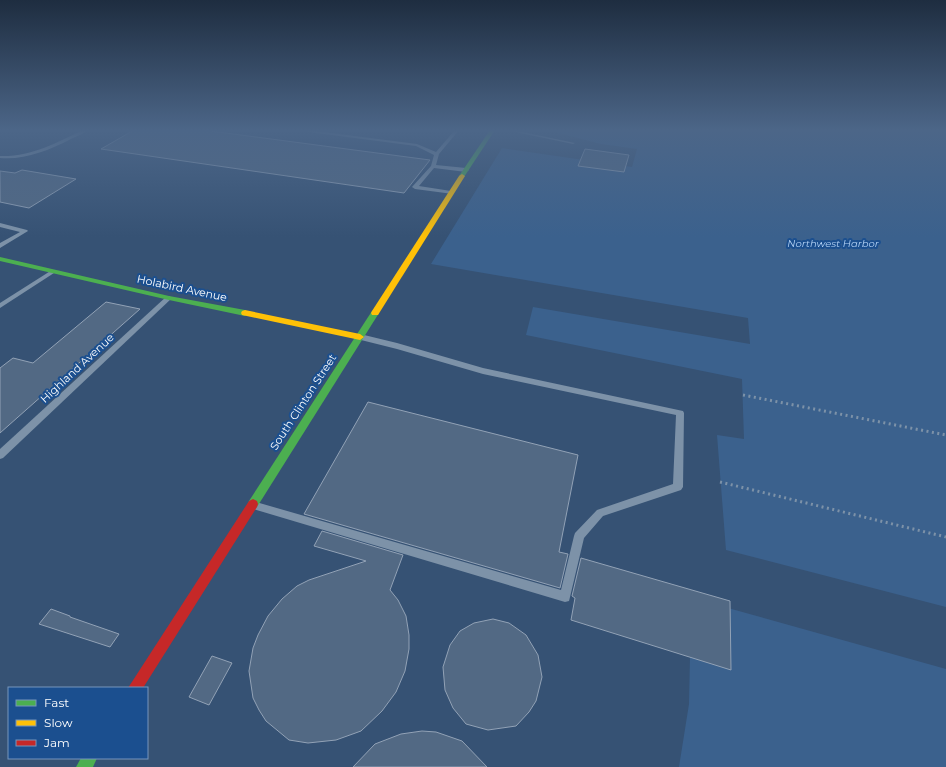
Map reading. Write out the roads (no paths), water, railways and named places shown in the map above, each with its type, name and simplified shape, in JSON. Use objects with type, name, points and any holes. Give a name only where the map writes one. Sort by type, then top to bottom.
[{"type":"main road","name":"South Clinton Street","points":[[136,687],[469,166]]},
{"type":"main road","name":"Holabird Avenue","points":[[0,259],[169,298],[360,337]]},
{"type":"lane","points":[[451,193],[415,188],[433,166],[466,170]]},
{"type":"lane","points":[[0,225],[25,231],[0,246]]},
{"type":"lane","points":[[0,306],[52,272]]},
{"type":"lane","name":"Highland Avenue","points":[[0,455],[169,298]]},
{"type":"lane","points":[[252,504],[565,597],[579,536],[600,513],[678,487],[680,413],[483,371],[360,337]]},
{"type":"water","name":"Northwest Harbor","points":[[491,166],[632,167],[632,166],[946,166],[946,607],[726,550],[717,435],[744,439],[742,379],[526,335],[533,307],[750,344],[748,318],[431,264]]},
{"type":"water","points":[[728,608],[946,669],[946,767],[679,767],[689,704],[690,657],[725,655]]}]
